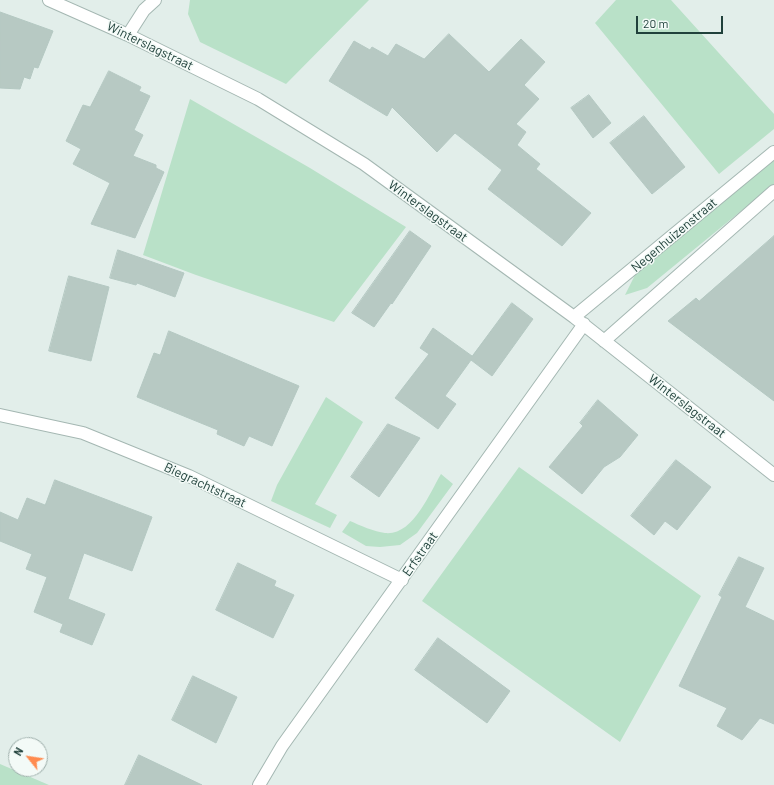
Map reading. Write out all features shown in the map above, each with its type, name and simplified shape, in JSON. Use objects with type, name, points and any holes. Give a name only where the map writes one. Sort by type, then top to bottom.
[{"type":"street","name":"Winterslagstraat","points":[[49,0],[128,34],[258,99],[364,164],[579,321],[774,475]]},
{"type":"street","points":[[128,34],[144,10],[155,0]]},
{"type":"street","name":"Negenhuizenstraat","points":[[579,321],[774,152]]},
{"type":"street","points":[[604,341],[774,191]]},
{"type":"street","name":"Erfstraat","points":[[259,785],[282,746],[402,580],[579,321]]},
{"type":"street","name":"Biegrachtstraat","points":[[0,415],[83,433],[182,473],[402,580]]},
{"type":"green space","points":[[190,0],[369,0],[286,84],[200,42],[188,14]]},
{"type":"green space","points":[[616,0],[671,0],[774,114],[774,129],[719,174],[595,23]]},
{"type":"green space","points":[[190,99],[310,168],[406,227],[334,322],[196,275],[143,255]]},
{"type":"green space","points":[[774,159],[774,184],[647,288],[625,295],[637,271]]},
{"type":"green space","points":[[326,397],[363,422],[315,504],[337,515],[330,528],[271,501],[277,485]]},
{"type":"green space","points":[[519,467],[701,596],[620,742],[422,601]]},
{"type":"green space","points":[[441,474],[453,484],[417,533],[400,545],[380,547],[366,546],[342,532],[350,521],[372,530],[385,533],[395,532],[404,528],[419,512]]},
{"type":"green space","points":[[0,764],[8,767],[8,777],[30,777],[49,785],[0,785]]},
{"type":"building","points":[[0,12],[53,31],[38,68],[34,67],[30,79],[24,77],[20,89],[0,88]]},
{"type":"building","points":[[449,34],[489,72],[521,39],[545,62],[524,85],[539,99],[516,124],[526,132],[517,145],[540,164],[536,169],[591,213],[562,246],[488,189],[502,170],[455,133],[437,152],[392,107],[387,116],[329,81],[354,41],[370,50],[372,47],[388,56],[396,44],[424,59]]},
{"type":"building","points":[[109,71],[141,87],[139,91],[150,96],[134,130],[143,135],[133,156],[156,165],[156,168],[164,172],[135,238],[91,224],[110,183],[73,164],[81,149],[66,141],[83,105],[90,107]]},
{"type":"building","points":[[589,95],[611,123],[593,138],[571,108]]},
{"type":"building","points":[[644,116],[685,167],[652,194],[610,143]]},
{"type":"building","points":[[410,231],[431,246],[392,304],[391,303],[374,327],[352,313]]},
{"type":"building","points":[[774,236],[774,401],[668,321],[696,298],[699,301]]},
{"type":"building","points":[[118,250],[184,273],[175,297],[137,283],[136,285],[110,278]]},
{"type":"building","points":[[69,276],[109,287],[91,361],[49,351]]},
{"type":"building","points":[[512,303],[533,319],[492,376],[471,360],[445,396],[456,404],[438,429],[395,398],[429,354],[420,348],[433,328],[472,356]]},
{"type":"building","points":[[169,331],[299,386],[272,446],[249,436],[244,446],[217,434],[218,430],[137,397],[154,353],[160,355]]},
{"type":"building","points":[[598,400],[638,435],[620,457],[604,467],[582,494],[549,467],[583,426],[580,423]]},
{"type":"building","points":[[388,424],[420,438],[379,497],[351,477]]},
{"type":"building","points":[[676,460],[711,487],[677,530],[665,521],[654,535],[631,516]]},
{"type":"building","points":[[55,480],[152,517],[132,571],[84,553],[68,599],[105,614],[92,645],[60,632],[63,624],[34,612],[47,577],[26,569],[32,554],[0,541],[0,512],[18,520],[27,498],[45,505]]},
{"type":"building","points":[[739,557],[764,568],[745,607],[774,621],[774,724],[760,718],[742,740],[717,726],[727,708],[679,686],[722,597],[719,595]]},
{"type":"building","points":[[238,563],[276,581],[274,586],[294,595],[273,638],[216,610]]},
{"type":"building","points":[[438,638],[510,691],[487,723],[415,670]]},
{"type":"building","points":[[193,676],[237,697],[216,743],[172,720]]},
{"type":"building","points":[[139,755],[202,785],[125,785]]}]
